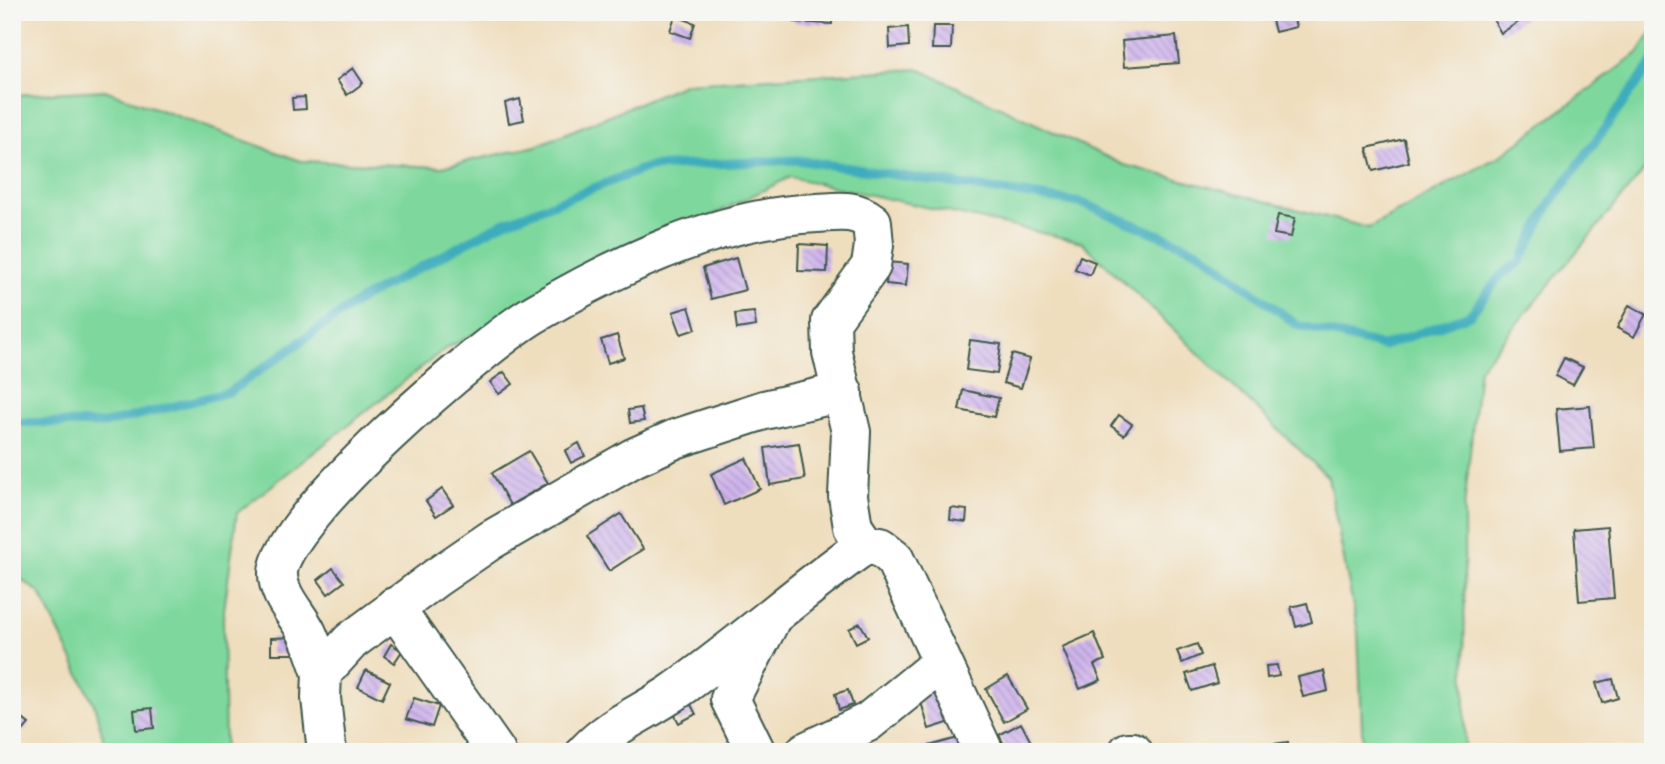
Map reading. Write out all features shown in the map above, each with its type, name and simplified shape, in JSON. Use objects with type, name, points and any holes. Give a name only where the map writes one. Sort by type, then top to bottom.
[{"type":"street","points":[[327,752],[321,698],[322,673],[307,632],[282,593],[278,572],[286,548],[342,478],[393,430],[534,314],[679,243],[766,219],[842,210],[864,216],[872,222],[874,245],[867,276],[831,321],[832,352],[844,392],[851,432],[848,496],[853,527],[864,545]]},
{"type":"street","points":[[322,673],[351,641],[394,607],[491,540],[633,458],[752,413],[844,392]]},
{"type":"street","points":[[586,752],[609,730],[673,693],[864,545],[880,547],[894,558],[984,752]]},
{"type":"street","points":[[394,607],[496,752]]},
{"type":"street","points":[[756,752],[730,699],[775,612]]},
{"type":"street","points":[[805,752],[868,722],[941,663]]},
{"type":"green space","points":[[1653,30],[1653,160],[1479,369],[1464,508],[1465,752],[1363,752],[1358,632],[1328,477],[1082,242],[790,177],[446,348],[237,513],[223,618],[225,752],[107,752],[94,704],[40,593],[12,573],[12,95],[105,90],[301,161],[442,167],[536,146],[686,83],[919,69],[1124,165],[1369,228],[1500,156],[1638,53]]},
{"type":"building","points":[[794,12],[832,12],[832,24],[794,22]]},
{"type":"building","points":[[1270,12],[1292,12],[1296,27],[1275,32]]},
{"type":"building","points":[[1496,12],[1522,12],[1525,18],[1501,33],[1491,16]]},
{"type":"building","points":[[675,16],[695,23],[690,38],[670,31]]},
{"type":"building","points":[[933,26],[952,26],[951,49],[932,49]]},
{"type":"building","points":[[908,27],[909,46],[890,48],[889,29]]},
{"type":"building","points":[[1176,36],[1179,63],[1124,67],[1122,41]]},
{"type":"building","points":[[353,68],[363,83],[347,95],[337,80]]},
{"type":"building","points":[[305,97],[306,109],[293,110],[292,98]]},
{"type":"building","points":[[520,99],[524,120],[509,123],[505,103]]},
{"type":"building","points":[[1404,139],[1409,162],[1373,171],[1367,148]]},
{"type":"building","points":[[1278,215],[1295,218],[1291,237],[1274,234]]},
{"type":"building","points":[[799,244],[828,246],[827,272],[798,271]]},
{"type":"building","points":[[1080,256],[1095,262],[1090,275],[1075,269]]},
{"type":"building","points":[[736,258],[745,290],[711,299],[703,268]]},
{"type":"building","points":[[888,262],[908,264],[906,286],[886,284]]},
{"type":"building","points":[[1629,305],[1646,314],[1634,337],[1617,328]]},
{"type":"building","points":[[689,307],[696,329],[681,334],[673,312]]},
{"type":"building","points":[[754,312],[756,326],[737,329],[735,314]]},
{"type":"building","points":[[617,335],[624,358],[608,363],[601,340]]},
{"type":"building","points":[[970,340],[1001,344],[997,374],[966,370]]},
{"type":"building","points":[[1012,354],[1030,359],[1021,388],[1003,383]]},
{"type":"building","points":[[1564,358],[1583,367],[1573,385],[1555,376]]},
{"type":"building","points":[[504,372],[513,384],[499,394],[490,382]]},
{"type":"building","points":[[963,390],[999,398],[994,417],[959,410]]},
{"type":"building","points":[[1590,406],[1594,448],[1560,451],[1556,409]]},
{"type":"building","points":[[641,408],[644,421],[630,423],[628,410]]},
{"type":"building","points":[[1119,415],[1132,424],[1124,435],[1111,426]]},
{"type":"building","points":[[579,443],[585,456],[571,463],[565,451]]},
{"type":"building","points":[[799,443],[805,479],[770,485],[765,448]]},
{"type":"building","points":[[529,451],[548,483],[510,505],[492,473]]},
{"type":"building","points":[[746,458],[760,489],[724,505],[711,474]]},
{"type":"building","points":[[442,489],[453,505],[436,516],[426,501]]},
{"type":"building","points":[[951,508],[967,510],[966,522],[950,520]]},
{"type":"building","points":[[621,514],[643,549],[609,571],[587,536]]},
{"type":"building","points":[[1608,526],[1614,598],[1579,601],[1574,529]]},
{"type":"building","points":[[333,568],[344,582],[328,594],[318,580]]},
{"type":"building","points":[[1307,603],[1312,622],[1296,627],[1291,607]]},
{"type":"building","points":[[860,623],[868,637],[856,643],[849,629]]},
{"type":"building","points":[[1094,633],[1105,660],[1094,665],[1101,680],[1080,689],[1062,647]]},
{"type":"building","points":[[296,637],[296,654],[271,654],[271,638]]},
{"type":"building","points":[[391,644],[402,651],[394,663],[384,656]]},
{"type":"building","points":[[1197,644],[1201,655],[1182,663],[1177,651]]},
{"type":"building","points":[[1277,665],[1279,676],[1267,678],[1266,666]]},
{"type":"building","points":[[1212,666],[1217,683],[1192,691],[1186,674]]},
{"type":"building","points":[[366,670],[390,682],[382,699],[358,687]]},
{"type":"building","points":[[1324,671],[1328,691],[1303,697],[1298,677]]},
{"type":"building","points":[[944,676],[957,720],[929,729],[916,685]]},
{"type":"building","points":[[1008,676],[1027,709],[1004,722],[986,689]]},
{"type":"building","points":[[1613,679],[1618,698],[1602,703],[1596,683]]},
{"type":"building","points":[[848,690],[853,705],[839,710],[835,694]]},
{"type":"building","points":[[414,698],[439,706],[432,727],[406,719]]},
{"type":"building","points":[[690,703],[696,714],[679,723],[673,712]]},
{"type":"building","points":[[152,708],[154,728],[136,730],[134,710]]},
{"type":"building","points":[[15,713],[29,724],[23,731],[12,723]]},
{"type":"building","points":[[1021,723],[1032,744],[1017,752],[1008,752],[999,735]]},
{"type":"building","points":[[958,738],[962,752],[923,752],[922,748]]},
{"type":"building","points":[[1288,742],[1289,752],[1274,752],[1273,744]]},
{"type":"waterway","points":[[12,422],[104,424],[229,392],[363,298],[503,223],[648,167],[797,160],[1082,203],[1201,252],[1297,325],[1383,346],[1470,315],[1501,275],[1520,262],[1550,204],[1653,62]]}]
